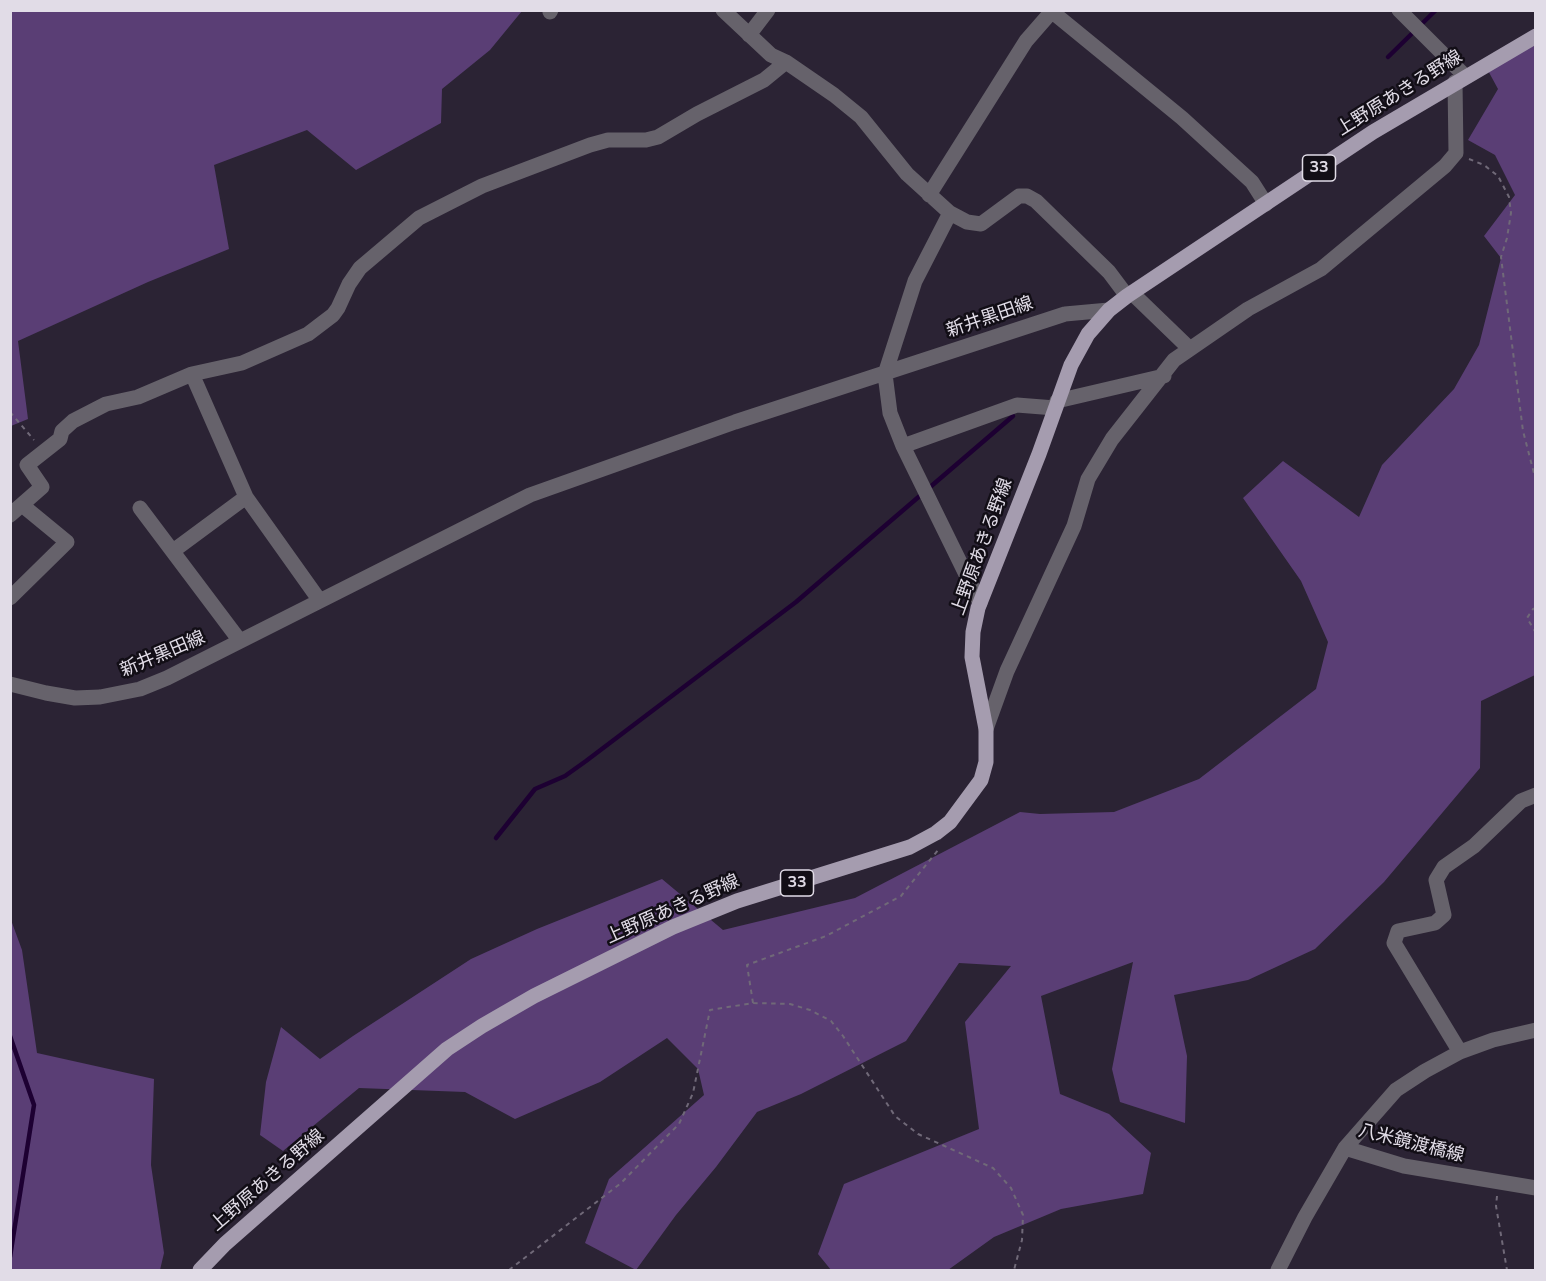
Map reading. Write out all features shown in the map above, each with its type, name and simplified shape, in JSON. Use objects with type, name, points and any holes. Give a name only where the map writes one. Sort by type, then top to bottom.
[{"type":"main road","name":"上野原あきる野線","points":[[200,1270],[225,1244],[447,1049],[482,1026],[534,996],[673,927],[737,901],[910,848],[950,822],[981,780],[986,762],[986,729],[972,657],[973,632],[980,603],[1082,343],[1108,310],[1130,295],[1373,132],[1536,36]]},
{"type":"street","points":[[723,10],[771,55],[786,62],[834,95],[861,117],[907,174],[951,213],[967,222],[981,224],[1019,196],[1027,196],[1036,201],[1130,295],[1190,349]]},
{"type":"street","points":[[749,35],[768,10]]},
{"type":"street","points":[[986,729],[1007,671],[1074,526],[1089,478],[1112,439],[1164,376],[1174,360],[1248,309],[1321,269],[1445,166],[1456,153],[1460,79],[1399,10]]},
{"type":"street","points":[[929,195],[1026,41],[1052,11],[1182,118],[1252,182],[1266,204]]},
{"type":"street","points":[[10,598],[67,542],[16,510],[42,487],[27,465],[60,439],[62,431],[74,422],[106,404],[149,393],[192,374],[242,363],[308,334],[333,315],[348,284],[360,268],[419,218],[482,186],[590,145],[608,140],[646,140],[658,137],[764,80],[786,62]]},
{"type":"street","points":[[951,213],[915,281],[885,374],[890,413],[903,446],[980,603]]},
{"type":"street","name":"新井黒田線","points":[[10,684],[63,697],[100,697],[126,693],[167,678],[530,495],[735,422],[1065,314],[1108,310]]},
{"type":"street","points":[[192,374],[246,497],[320,601]]},
{"type":"street","points":[[903,446],[1017,405],[1056,405],[1164,376]]},
{"type":"street","points":[[173,551],[246,497]]},
{"type":"street","points":[[140,508],[240,641]]},
{"type":"street","points":[[1460,1052],[1394,943],[1398,931],[1436,923],[1444,915],[1436,880],[1444,867],[1474,846],[1521,801],[1536,795]]},
{"type":"street","points":[[1345,1148],[1396,1090],[1425,1071],[1460,1052],[1503,1037],[1536,1030]]},
{"type":"street","name":"八米鏡渡橋線","points":[[1278,1270],[1305,1217],[1345,1148],[1404,1166],[1536,1188]]},
{"type":"path","points":[[1456,153],[1484,165],[1498,176],[1509,197],[1508,230],[1501,257],[1523,431],[1536,481]]},
{"type":"path","points":[[10,412],[45,450]]},
{"type":"path","points":[[1536,608],[1527,618],[1536,633]]},
{"type":"path","points":[[753,1003],[747,965],[826,936],[901,896],[940,848]]},
{"type":"path","points":[[509,1270],[621,1183],[679,1124],[693,1093],[710,1010],[753,1003],[790,1004],[810,1010],[831,1021],[895,1116],[918,1134],[993,1168],[1011,1188],[1023,1215],[1022,1240],[1014,1270]]},
{"type":"path","points":[[1499,1182],[1496,1206],[1507,1270]]},
{"type":"shaded area","points":[[11,10],[522,11],[490,50],[442,89],[441,123],[356,170],[307,130],[214,165],[229,249],[148,282],[18,341],[28,419],[11,426]]},
{"type":"shaded area","points":[[1535,36],[1535,675],[1481,701],[1480,768],[1384,882],[1315,949],[1248,980],[1174,995],[1187,1056],[1185,1123],[1120,1102],[1112,1069],[1133,962],[1041,996],[1060,1094],[1109,1114],[1151,1153],[1143,1194],[1061,1209],[994,1237],[948,1270],[831,1270],[818,1254],[844,1184],[979,1129],[965,1022],[1011,966],[959,963],[906,1041],[801,1094],[757,1112],[636,1270],[585,1243],[609,1179],[704,1095],[698,1069],[667,1038],[600,1082],[515,1119],[465,1092],[359,1088],[283,1151],[260,1135],[266,1082],[281,1027],[320,1059],[471,959],[537,929],[662,879],[723,930],[855,898],[1020,812],[1040,814],[1114,812],[1199,779],[1316,689],[1328,642],[1301,581],[1243,498],[1283,461],[1359,517],[1382,465],[1454,389],[1479,345],[1501,258],[1484,236],[1515,195],[1495,155],[1468,140],[1498,89],[1485,65]]},
{"type":"shaded area","points":[[11,920],[22,950],[37,1053],[154,1079],[151,1165],[164,1253],[160,1270],[11,1270]]},
{"type":"waterway","points":[[1388,57],[1436,10]]},
{"type":"waterway","points":[[496,838],[535,789],[565,776],[586,761],[796,602],[1013,416]]},
{"type":"waterway","points":[[10,1036],[34,1105],[10,1257]]}]
